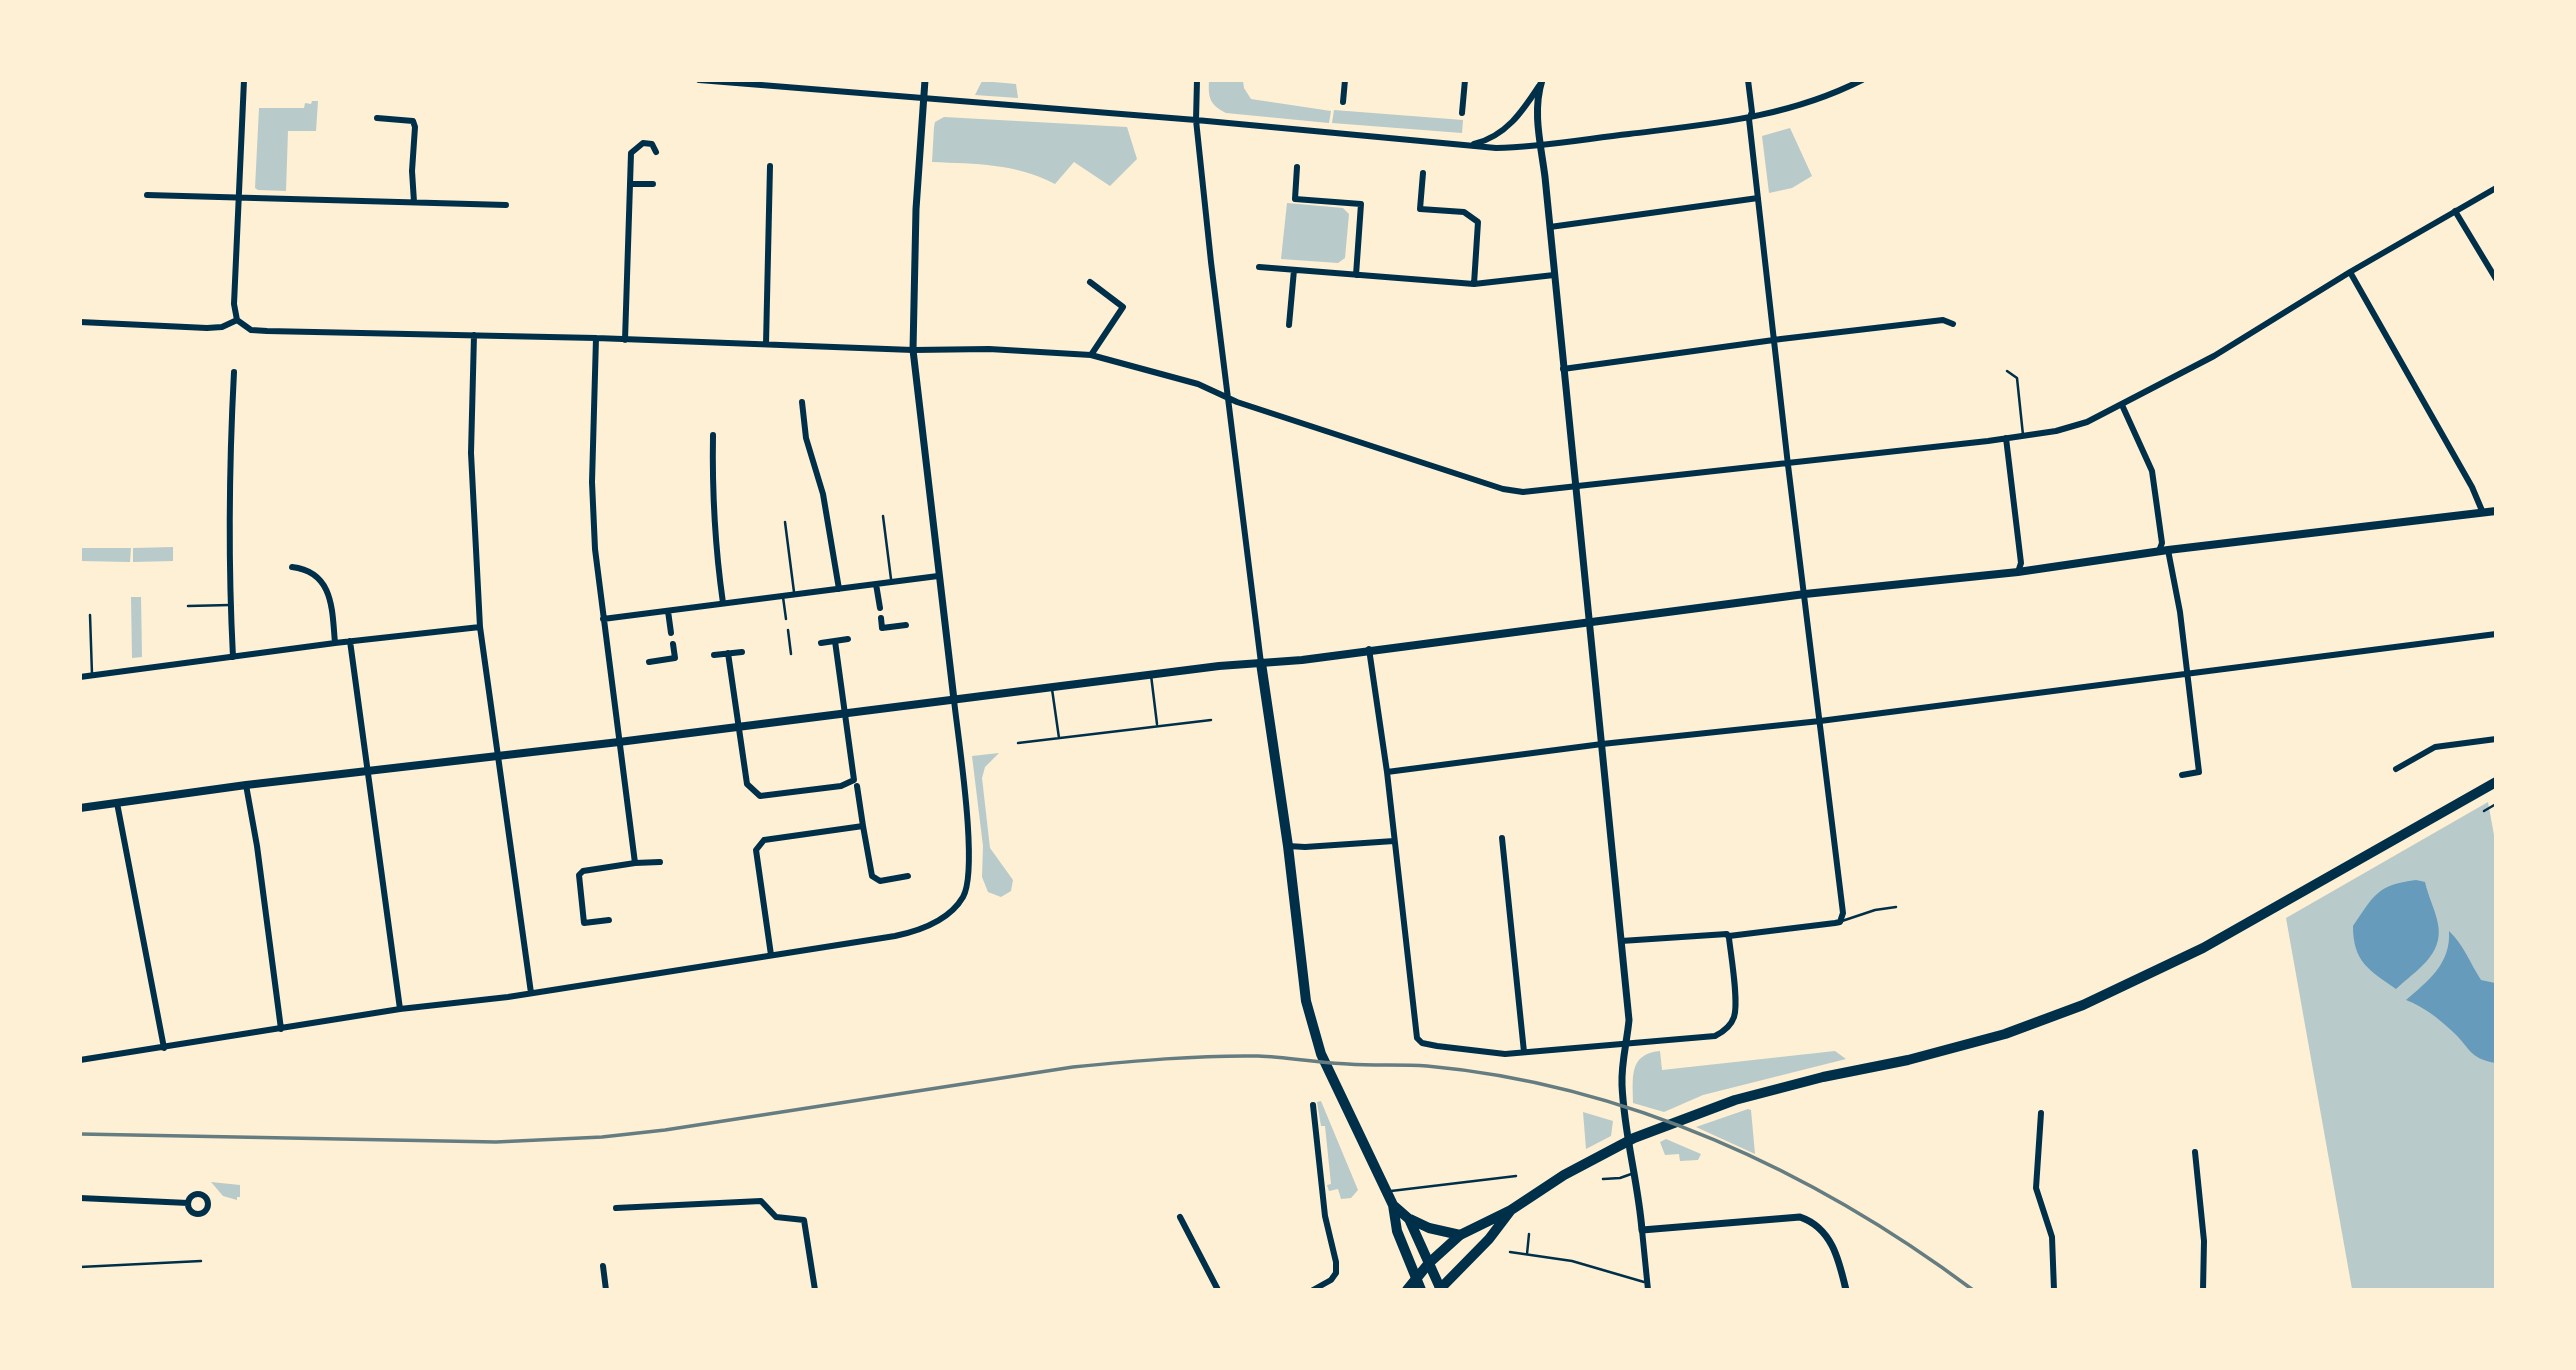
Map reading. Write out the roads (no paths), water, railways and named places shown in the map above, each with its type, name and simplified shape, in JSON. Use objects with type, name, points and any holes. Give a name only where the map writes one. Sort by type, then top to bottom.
[{"type":"main road","points":[[80,808],[246,785],[619,743],[1151,675],[1302,660],[1369,649],[1805,594],[2018,572],[2164,551],[2496,511]]},
{"type":"main road","points":[[1261,663],[1288,846],[1306,1001],[1321,1054],[1393,1205],[1397,1231],[1421,1290]]},
{"type":"main road","points":[[1407,1290],[1429,1263],[1460,1235],[1511,1210],[1563,1175],[1607,1152],[1699,1112],[1811,1080],[1908,1060],[2005,1034],[2083,1005],[2203,948],[2496,782]]},
{"type":"main road","points":[[1393,1205],[1409,1219],[1429,1228],[1460,1235]]},
{"type":"main road","points":[[1409,1219],[1440,1289],[1489,1239],[1511,1210]]},
{"type":"street","points":[[244,80],[234,304],[237,320],[251,330],[989,349],[1091,355],[1198,384],[1228,398],[1512,491],[1574,487],[2023,436],[2056,431],[2087,422],[2214,355],[2350,272],[2496,188]]},
{"type":"street","points":[[699,80],[1196,120],[1496,148],[1749,120],[1820,100],[1862,80]]},
{"type":"street","points":[[80,1060],[400,1009],[531,993],[912,932],[934,923],[962,898],[969,870],[969,850],[913,349],[916,209],[925,80]]},
{"type":"street","points":[[1197,80],[1196,120],[1261,663]]},
{"type":"street","points":[[1462,113],[1465,80]]},
{"type":"street","points":[[1621,941],[1728,935],[1840,922],[1843,913],[1774,340],[1749,120],[1752,112],[1748,80]]},
{"type":"street","points":[[1343,102],[1344,81]]},
{"type":"street","points":[[1465,145],[1482,142],[1508,126],[1525,108],[1542,81]]},
{"type":"street","points":[[1542,81],[1537,105],[1629,1020],[1622,1084],[1630,1161],[1639,1195],[1648,1287]]},
{"type":"street","points":[[377,118],[413,121],[414,202]]},
{"type":"street","points":[[625,340],[631,153],[643,143],[655,146],[656,152]]},
{"type":"street","points":[[766,344],[770,166]]},
{"type":"street","points":[[1297,167],[1295,200],[1361,204],[1356,275]]},
{"type":"street","points":[[1423,173],[1420,208],[1464,212],[1479,222],[1474,285]]},
{"type":"street","points":[[630,184],[653,184]]},
{"type":"street","points":[[146,195],[506,205]]},
{"type":"street","points":[[1550,228],[1758,198]]},
{"type":"street","points":[[2455,211],[2496,279]]},
{"type":"street","points":[[1258,267],[1474,285],[1553,275]]},
{"type":"street","points":[[1289,326],[1294,270]]},
{"type":"street","points":[[2350,272],[2472,487],[2483,513]]},
{"type":"street","points":[[1090,282],[1123,307],[1091,355]]},
{"type":"street","points":[[80,322],[207,328],[222,327],[237,320]]},
{"type":"street","points":[[1563,369],[1943,320],[1953,324]]},
{"type":"street","points":[[474,335],[471,453],[480,627],[531,993]]},
{"type":"street","points":[[596,338],[592,482],[595,549],[635,863]]},
{"type":"street","points":[[233,657],[229,463],[234,372]]},
{"type":"street","points":[[802,402],[806,438],[823,494],[839,589]]},
{"type":"street","points":[[2122,405],[2155,481],[2162,543],[2180,612],[2199,772],[2182,775]]},
{"type":"street","points":[[713,435],[712,488],[717,565],[723,603]]},
{"type":"street","points":[[2006,438],[2021,563],[2018,572]]},
{"type":"street","points":[[292,567],[312,573],[325,586],[332,603],[335,643]]},
{"type":"street","points":[[603,619],[939,576]]},
{"type":"street","points":[[876,584],[880,608]]},
{"type":"street","points":[[668,611],[671,633]]},
{"type":"street","points":[[881,618],[880,629],[906,625]]},
{"type":"street","points":[[80,677],[350,641],[480,627]]},
{"type":"street","points":[[1387,772],[1602,744],[1820,721],[2496,634]]},
{"type":"street","points":[[821,643],[848,639]]},
{"type":"street","points":[[350,641],[400,1009]]},
{"type":"street","points":[[728,653],[747,785],[760,796],[846,784],[854,780],[835,641]]},
{"type":"street","points":[[673,644],[675,658]]},
{"type":"street","points":[[1369,649],[1387,772],[1417,1038],[1422,1043],[1505,1054],[1715,1037],[1726,1029],[1735,1015],[1728,935]]},
{"type":"street","points":[[714,655],[742,652]]},
{"type":"street","points":[[649,662],[684,657]]},
{"type":"street","points":[[2396,769],[2435,747],[2496,739]]},
{"type":"street","points":[[246,785],[257,846],[281,1029]]},
{"type":"street","points":[[857,786],[872,876],[880,881],[908,876]]},
{"type":"street","points":[[117,803],[164,1048]]},
{"type":"street","points":[[771,955],[757,862],[758,845],[773,838],[863,826]]},
{"type":"street","points":[[1502,838],[1524,1052]]},
{"type":"street","points":[[1288,846],[1305,848],[1394,841]]},
{"type":"street","points":[[609,920],[584,923],[579,875],[583,871],[660,862]]},
{"type":"street","points":[[1313,1105],[1325,1216],[1336,1262],[1336,1273],[1331,1280],[1313,1290]]},
{"type":"street","points":[[2041,1113],[2036,1188],[2052,1237],[2054,1290]]},
{"type":"street","points":[[2195,1152],[2204,1241],[2203,1290]]},
{"type":"street","points":[[80,1198],[188,1203]]},
{"type":"street","points":[[616,1208],[761,1201],[776,1217],[804,1220],[815,1290]]},
{"type":"street","points":[[1180,1217],[1218,1290]]},
{"type":"street","points":[[1642,1230],[1800,1217],[1815,1224],[1830,1241],[1846,1290]]},
{"type":"street","points":[[603,1266],[606,1290]]},
{"type":"lane","points":[[2007,371],[2017,378],[2023,436]]},
{"type":"lane","points":[[883,516],[891,582]]},
{"type":"lane","points":[[785,522],[795,595]]},
{"type":"lane","points":[[783,597],[786,619]]},
{"type":"lane","points":[[188,606],[230,605]]},
{"type":"lane","points":[[90,615],[92,676]]},
{"type":"lane","points":[[788,630],[791,654]]},
{"type":"lane","points":[[1151,675],[1157,725]]},
{"type":"lane","points":[[1052,687],[1059,738]]},
{"type":"lane","points":[[1018,743],[1211,720]]},
{"type":"lane","points":[[2484,811],[2496,804]]},
{"type":"lane","points":[[1840,922],[1875,910],[1896,907]]},
{"type":"lane","points":[[1603,1179],[1620,1178],[1634,1173]]},
{"type":"lane","points":[[1387,1192],[1401,1188],[1516,1176]]},
{"type":"lane","points":[[1527,1254],[1529,1234]]},
{"type":"lane","points":[[1510,1252],[1573,1261],[1648,1287]]},
{"type":"lane","points":[[80,1267],[201,1261]]},
{"type":"water","points":[[2416,880],[2425,882],[2437,918],[2439,935],[2437,945],[2426,961],[2396,989],[2359,957],[2353,926],[2377,894],[2392,885]]},
{"type":"water","points":[[2449,931],[2463,948],[2481,980],[2495,983],[2495,1063],[2474,1055],[2458,1037],[2425,1009],[2406,1000],[2430,979],[2442,962],[2449,943]]},
{"type":"railway","points":[[80,1134],[496,1142],[602,1137],[665,1130],[1073,1067],[1119,1063],[1189,1057],[1258,1056],[1368,1065],[1427,1066],[1501,1076],[1574,1092],[1645,1113],[1715,1140],[1849,1207],[1973,1290]]}]
